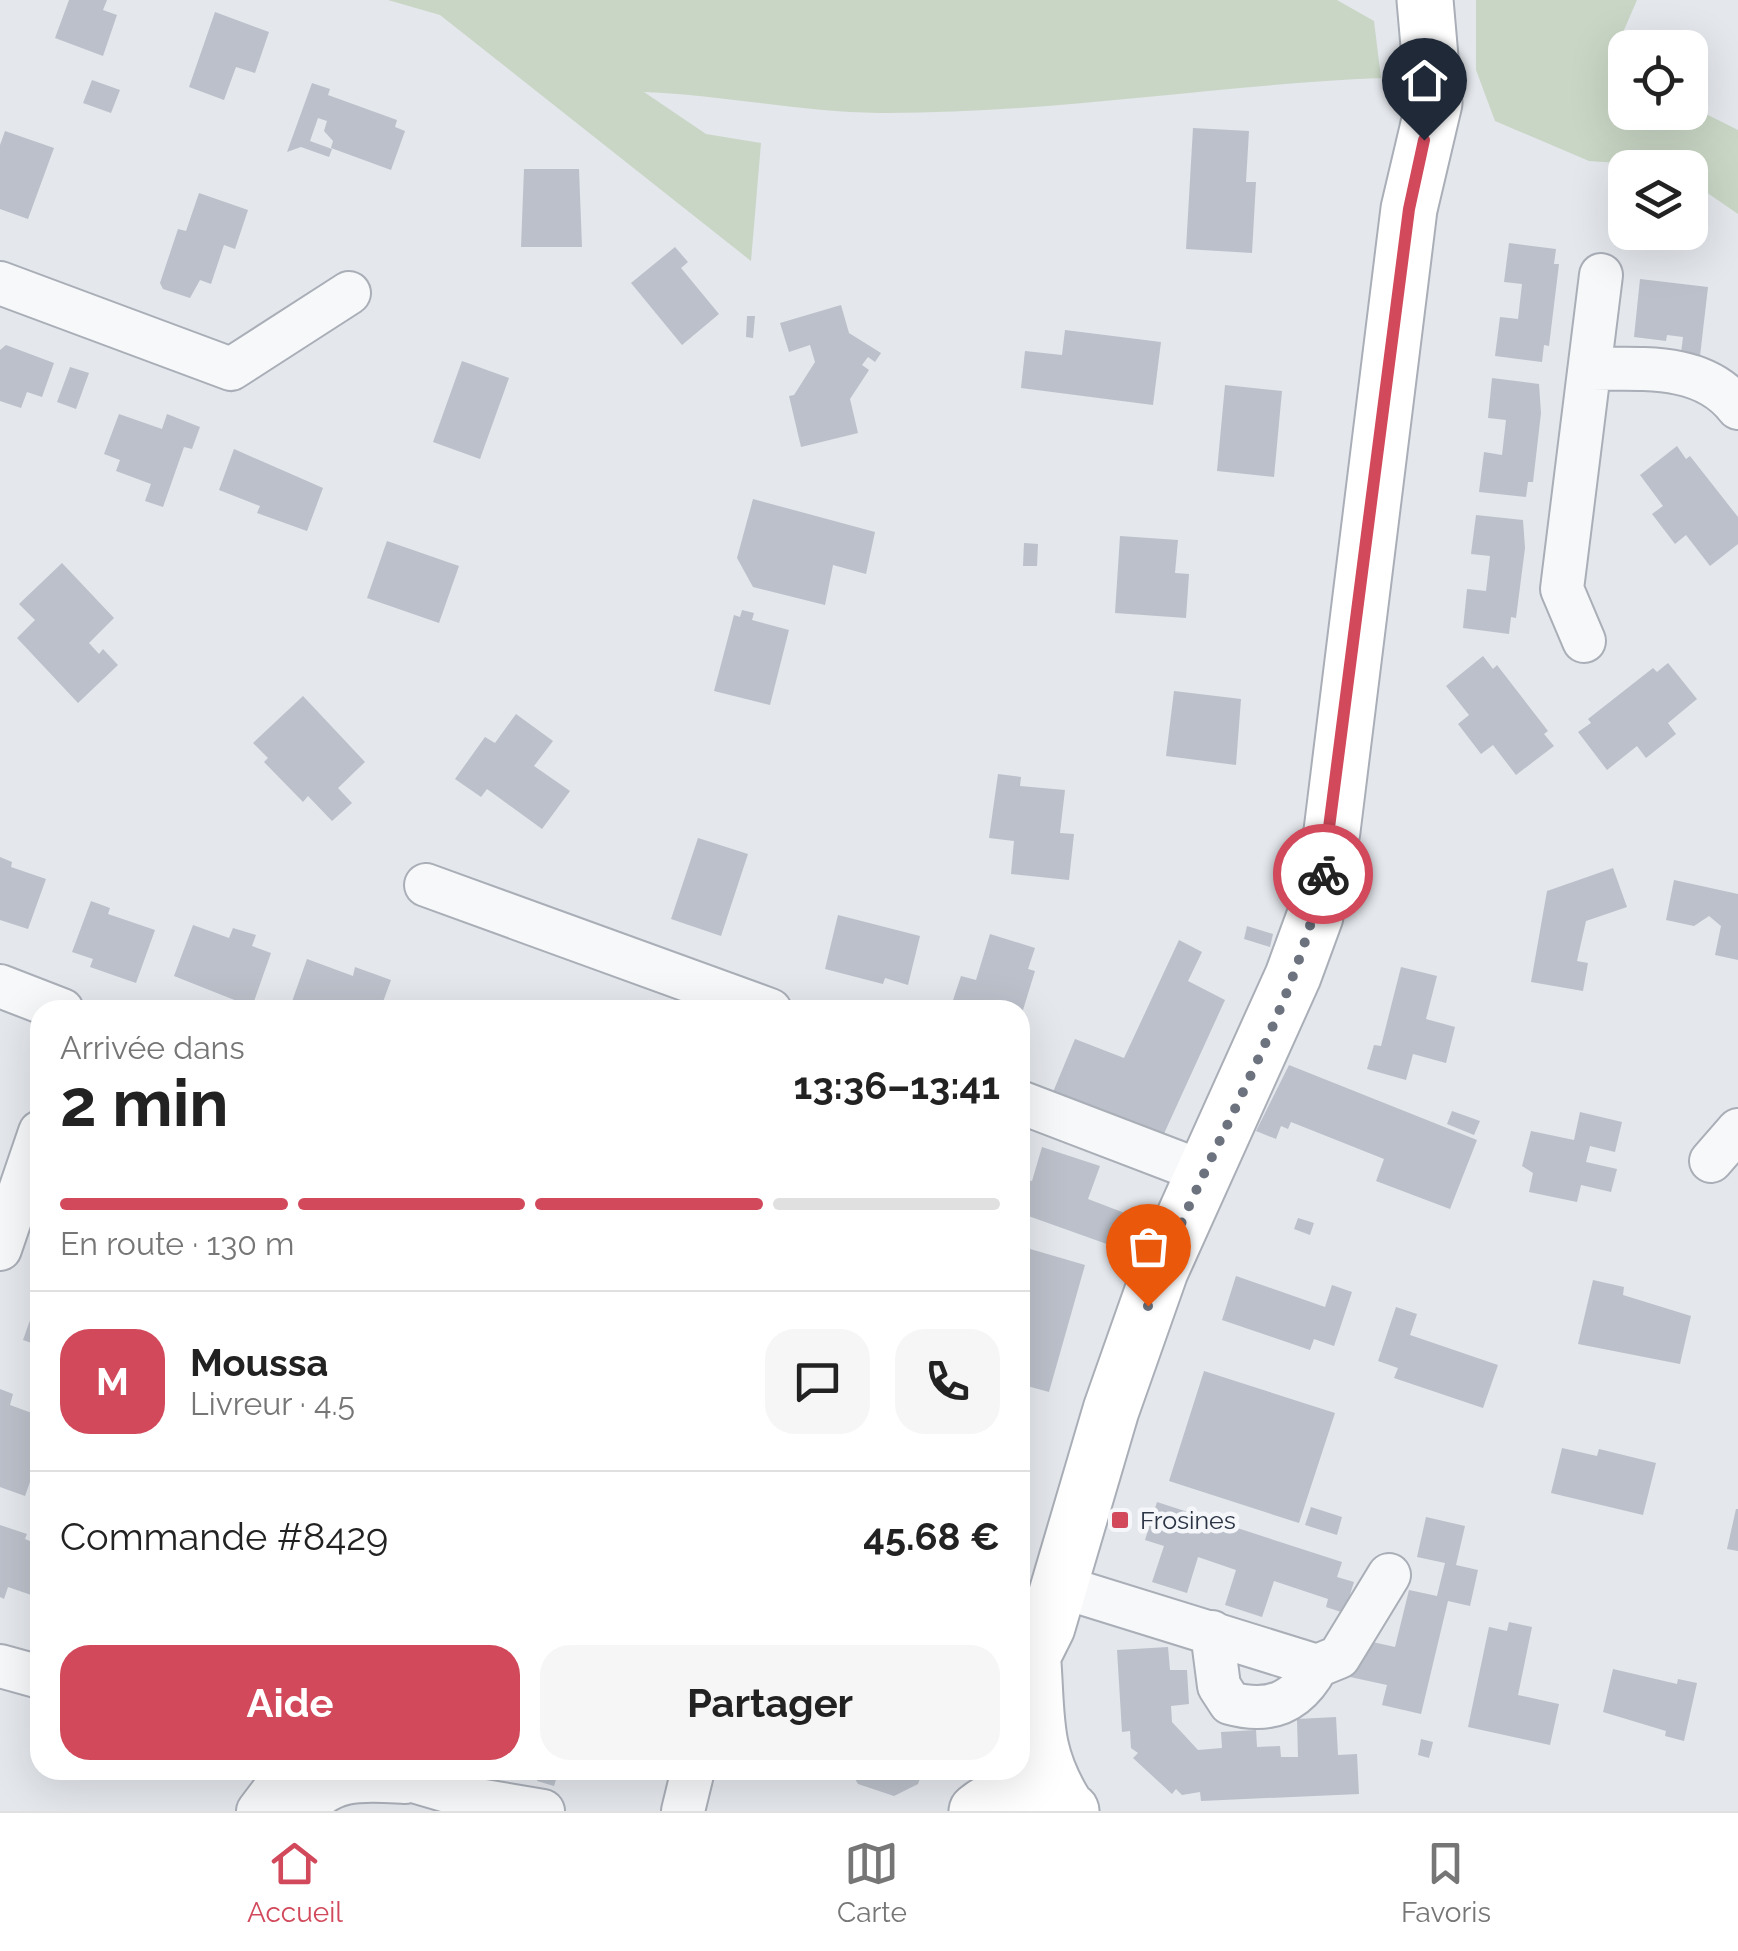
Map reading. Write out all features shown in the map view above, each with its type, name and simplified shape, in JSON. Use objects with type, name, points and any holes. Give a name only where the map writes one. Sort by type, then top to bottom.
[{"type":"main road","points":[[1030,1662],[1059,1586],[1148,1306],[1203,1172],[1293,976],[1314,916],[1332,830],[1409,209],[1434,103],[1425,0]]},
{"type":"main road","points":[[1030,1696],[1047,1776],[1068,1808]]},
{"type":"main road","points":[[990,1794],[1029,1792],[1068,1808]]},
{"type":"street","points":[[1584,641],[1562,589],[1601,274]]},
{"type":"street","points":[[0,283],[231,369],[349,293]]},
{"type":"street","points":[[1592,369],[1670,370],[1724,389],[1738,408]]},
{"type":"street","points":[[426,885],[742,1000]]},
{"type":"street","points":[[0,986],[36,1000]]},
{"type":"street","points":[[1030,1106],[1203,1172]]},
{"type":"street","points":[[0,1248],[30,1161]]},
{"type":"street","points":[[1212,1632],[1218,1686],[1230,1703],[1251,1708],[1277,1706],[1304,1690],[1317,1666],[1340,1656],[1390,1576]]},
{"type":"street","points":[[1059,1586],[1317,1666]]},
{"type":"street","points":[[0,1666],[30,1674]]},
{"type":"street","points":[[258,1811],[302,1786],[361,1780]]},
{"type":"street","points":[[410,1780],[543,1811]]},
{"type":"street","points":[[682,1811],[690,1780]]},
{"type":"green space","points":[[388,0],[1337,0],[1374,21],[1381,78],[942,112],[850,112],[644,92],[706,134],[761,143],[751,261],[440,15]]},
{"type":"green space","points":[[1476,0],[1637,0],[1624,30],[1608,30],[1608,130],[1708,130],[1708,115],[1738,130],[1738,214],[1708,193],[1708,150],[1608,150],[1608,162],[1589,161],[1495,121],[1476,70]]},
{"type":"building","points":[[69,0],[107,0],[103,10],[117,15],[103,56],[55,38]]},
{"type":"building","points":[[215,12],[269,32],[255,73],[236,67],[224,100],[189,87]]},
{"type":"building","points":[[92,80],[120,90],[111,113],[83,103]]},
{"type":"building","points":[[312,83],[330,89],[328,95],[397,120],[395,127],[405,131],[391,170],[331,148],[333,141],[324,131],[327,121],[318,118],[310,141],[332,149],[329,157],[301,147],[287,152]]},
{"type":"building","points":[[1193,128],[1249,131],[1246,182],[1256,182],[1252,253],[1186,249]]},
{"type":"building","points":[[5,131],[54,148],[28,219],[0,209],[0,145]]},
{"type":"building","points":[[524,169],[579,169],[582,247],[521,247]]},
{"type":"building","points":[[199,193],[248,210],[235,249],[224,245],[211,284],[200,280],[190,298],[163,289],[160,283],[178,229],[186,231]]},
{"type":"building","points":[[1509,243],[1556,249],[1554,264],[1559,264],[1549,346],[1544,345],[1542,362],[1495,356],[1500,317],[1518,319],[1522,284],[1504,282]]},
{"type":"building","points":[[675,247],[688,262],[681,268],[719,314],[682,345],[631,283]]},
{"type":"building","points":[[1640,279],[1708,287],[1700,356],[1681,353],[1683,337],[1667,335],[1666,341],[1634,337]]},
{"type":"building","points":[[841,305],[849,333],[881,353],[875,362],[868,357],[862,365],[869,370],[850,399],[858,433],[801,447],[789,396],[794,395],[815,362],[810,345],[789,352],[780,323]]},
{"type":"building","points":[[747,316],[755,316],[753,338],[746,337]]},
{"type":"building","points":[[1065,330],[1161,342],[1153,405],[1021,388],[1025,351],[1062,355]]},
{"type":"building","points":[[6,345],[54,363],[42,397],[27,392],[21,408],[0,401],[0,350]]},
{"type":"building","points":[[462,361],[509,378],[480,459],[433,442]]},
{"type":"building","points":[[70,367],[89,373],[76,409],[57,402]]},
{"type":"building","points":[[1492,378],[1539,384],[1541,413],[1533,482],[1528,482],[1526,497],[1479,492],[1484,452],[1502,455],[1506,420],[1488,418]]},
{"type":"building","points":[[1225,385],[1282,391],[1274,477],[1217,471]]},
{"type":"building","points":[[119,414],[162,429],[167,414],[200,427],[192,449],[184,447],[163,507],[145,501],[151,484],[116,471],[120,460],[104,454]]},
{"type":"building","points":[[1677,446],[1686,459],[1690,456],[1738,517],[1738,544],[1710,566],[1686,535],[1675,544],[1652,514],[1663,506],[1640,475]]},
{"type":"building","points":[[234,449],[323,488],[307,531],[257,513],[260,506],[219,490]]},
{"type":"building","points":[[753,499],[875,532],[866,574],[833,565],[825,605],[753,587],[737,558]]},
{"type":"building","points":[[1476,515],[1523,520],[1525,548],[1516,618],[1511,617],[1509,634],[1463,628],[1467,589],[1486,591],[1490,556],[1471,554]]},
{"type":"building","points":[[1120,536],[1178,540],[1175,573],[1189,574],[1186,618],[1115,613]]},
{"type":"building","points":[[387,541],[459,566],[439,623],[367,598]]},
{"type":"building","points":[[1024,543],[1038,544],[1037,566],[1023,566]]},
{"type":"building","points":[[62,563],[114,618],[89,643],[99,654],[103,649],[118,665],[78,703],[17,638],[35,620],[19,604]]},
{"type":"building","points":[[742,610],[754,613],[752,620],[789,630],[770,705],[714,691],[734,615],[740,617]]},
{"type":"building","points":[[1483,656],[1493,669],[1497,665],[1548,731],[1544,734],[1554,746],[1516,775],[1493,745],[1481,754],[1458,724],[1469,715],[1446,686]]},
{"type":"building","points":[[1668,663],[1697,699],[1668,723],[1676,734],[1646,758],[1637,746],[1607,770],[1578,732],[1591,723],[1588,719],[1653,668],[1657,672]]},
{"type":"building","points":[[1174,691],[1241,699],[1236,765],[1166,756]]},
{"type":"building","points":[[303,696],[365,762],[338,788],[352,803],[332,821],[308,796],[303,802],[264,762],[268,758],[253,743]]},
{"type":"building","points":[[516,714],[553,741],[534,766],[570,791],[542,829],[487,789],[481,797],[455,779],[485,737],[495,743]]},
{"type":"building","points":[[998,774],[1021,777],[1020,786],[1065,790],[1060,833],[1074,834],[1069,880],[1011,874],[1014,841],[989,838]]},
{"type":"building","points":[[698,838],[748,854],[721,936],[671,919]]},
{"type":"building","points":[[0,857],[12,862],[11,867],[46,879],[28,929],[0,920]]},
{"type":"building","points":[[1613,868],[1627,907],[1586,921],[1577,961],[1588,963],[1583,991],[1531,982],[1547,891]]},
{"type":"building","points":[[1674,880],[1738,894],[1738,960],[1715,955],[1721,926],[1709,916],[1694,926],[1666,920]]},
{"type":"building","points":[[91,901],[110,908],[108,914],[155,930],[136,983],[90,967],[93,959],[72,952]]},
{"type":"building","points":[[838,915],[920,936],[908,985],[885,978],[883,984],[825,969]]},
{"type":"building","points":[[193,925],[229,938],[233,928],[256,935],[252,946],[271,953],[254,1000],[234,1000],[174,976]]},
{"type":"building","points":[[1247,926],[1273,934],[1270,947],[1244,939]]},
{"type":"building","points":[[990,934],[1035,948],[1028,969],[1035,971],[1026,1000],[953,1000],[961,976],[976,980]]},
{"type":"building","points":[[1179,940],[1202,952],[1188,981],[1225,1000],[1162,1138],[1053,1092],[1075,1039],[1124,1058]]},
{"type":"building","points":[[307,959],[353,976],[355,967],[391,980],[384,1000],[293,1000]]},
{"type":"building","points":[[1401,967],[1437,976],[1426,1019],[1455,1027],[1446,1063],[1413,1054],[1406,1080],[1367,1069],[1374,1045],[1381,1046]]},
{"type":"building","points":[[1289,1065],[1477,1140],[1450,1209],[1376,1181],[1384,1159],[1291,1122],[1288,1129],[1281,1126],[1276,1139],[1256,1131]]},
{"type":"building","points":[[1452,1111],[1480,1121],[1474,1135],[1447,1124]]},
{"type":"building","points":[[1580,1112],[1622,1122],[1615,1152],[1590,1146],[1586,1162],[1617,1169],[1611,1192],[1581,1185],[1577,1202],[1529,1192],[1533,1173],[1522,1166],[1531,1131],[1574,1140]]},
{"type":"building","points":[[1042,1147],[1100,1166],[1088,1199],[1143,1220],[1132,1253],[1030,1217],[1032,1181]]},
{"type":"building","points":[[1298,1218],[1314,1223],[1310,1235],[1294,1229]]},
{"type":"building","points":[[1030,1249],[1085,1265],[1049,1392],[1030,1387]]},
{"type":"building","points":[[1236,1276],[1325,1307],[1332,1285],[1352,1292],[1334,1346],[1314,1339],[1310,1350],[1222,1320]]},
{"type":"building","points":[[1593,1280],[1624,1287],[1623,1295],[1691,1316],[1680,1364],[1578,1344]]},
{"type":"building","points":[[1396,1307],[1417,1314],[1410,1335],[1498,1365],[1483,1408],[1394,1378],[1398,1368],[1378,1361]]},
{"type":"building","points":[[30,1320],[30,1342],[23,1340]]},
{"type":"building","points":[[1204,1371],[1335,1413],[1299,1523],[1169,1481]]},
{"type":"building","points":[[0,1389],[13,1394],[10,1405],[30,1412],[30,1482],[25,1496],[0,1487]]},
{"type":"building","points":[[1562,1448],[1597,1456],[1599,1449],[1656,1463],[1643,1515],[1551,1493]]},
{"type":"building","points":[[1157,1502],[1342,1562],[1337,1577],[1354,1582],[1344,1613],[1326,1607],[1328,1599],[1274,1581],[1262,1617],[1225,1605],[1236,1570],[1198,1557],[1187,1593],[1152,1582],[1164,1546],[1145,1540]]},
{"type":"building","points":[[1311,1507],[1342,1517],[1337,1535],[1305,1525]]},
{"type":"building","points":[[1738,1509],[1738,1551],[1727,1549]]},
{"type":"building","points":[[1426,1517],[1465,1526],[1456,1565],[1478,1570],[1470,1606],[1448,1601],[1421,1714],[1382,1705],[1387,1685],[1350,1677],[1359,1639],[1395,1647],[1409,1590],[1437,1596],[1445,1563],[1417,1557]]},
{"type":"building","points":[[0,1525],[27,1534],[30,1595],[8,1587],[4,1599],[0,1597]]},
{"type":"building","points":[[1509,1622],[1532,1627],[1518,1695],[1559,1704],[1550,1745],[1468,1727],[1489,1627],[1507,1631]]},
{"type":"building","points":[[1168,1647],[1170,1670],[1187,1670],[1189,1704],[1171,1706],[1172,1722],[1198,1750],[1222,1748],[1221,1732],[1256,1730],[1257,1747],[1280,1746],[1281,1757],[1298,1757],[1297,1719],[1336,1717],[1338,1755],[1357,1754],[1359,1794],[1201,1801],[1200,1792],[1182,1795],[1176,1789],[1172,1794],[1133,1758],[1138,1753],[1131,1748],[1130,1731],[1122,1732],[1117,1650]]},
{"type":"building","points":[[1613,1669],[1677,1684],[1678,1679],[1697,1683],[1684,1741],[1665,1736],[1666,1731],[1603,1712]]},
{"type":"building","points":[[1421,1739],[1433,1742],[1429,1758],[1418,1755]]},
{"type":"building","points":[[537,1780],[556,1780],[554,1786]]},
{"type":"building","points":[[856,1780],[919,1780],[894,1796]]},
{"type":"way so far","points":[[1148,1306],[1203,1172],[1293,976],[1314,916],[1323,874]]},
{"type":"place","name":"Frosines","points":[[1120,1520]]},
{"type":"route","points":[[1323,874],[1332,830],[1409,209],[1424,140]]}]
